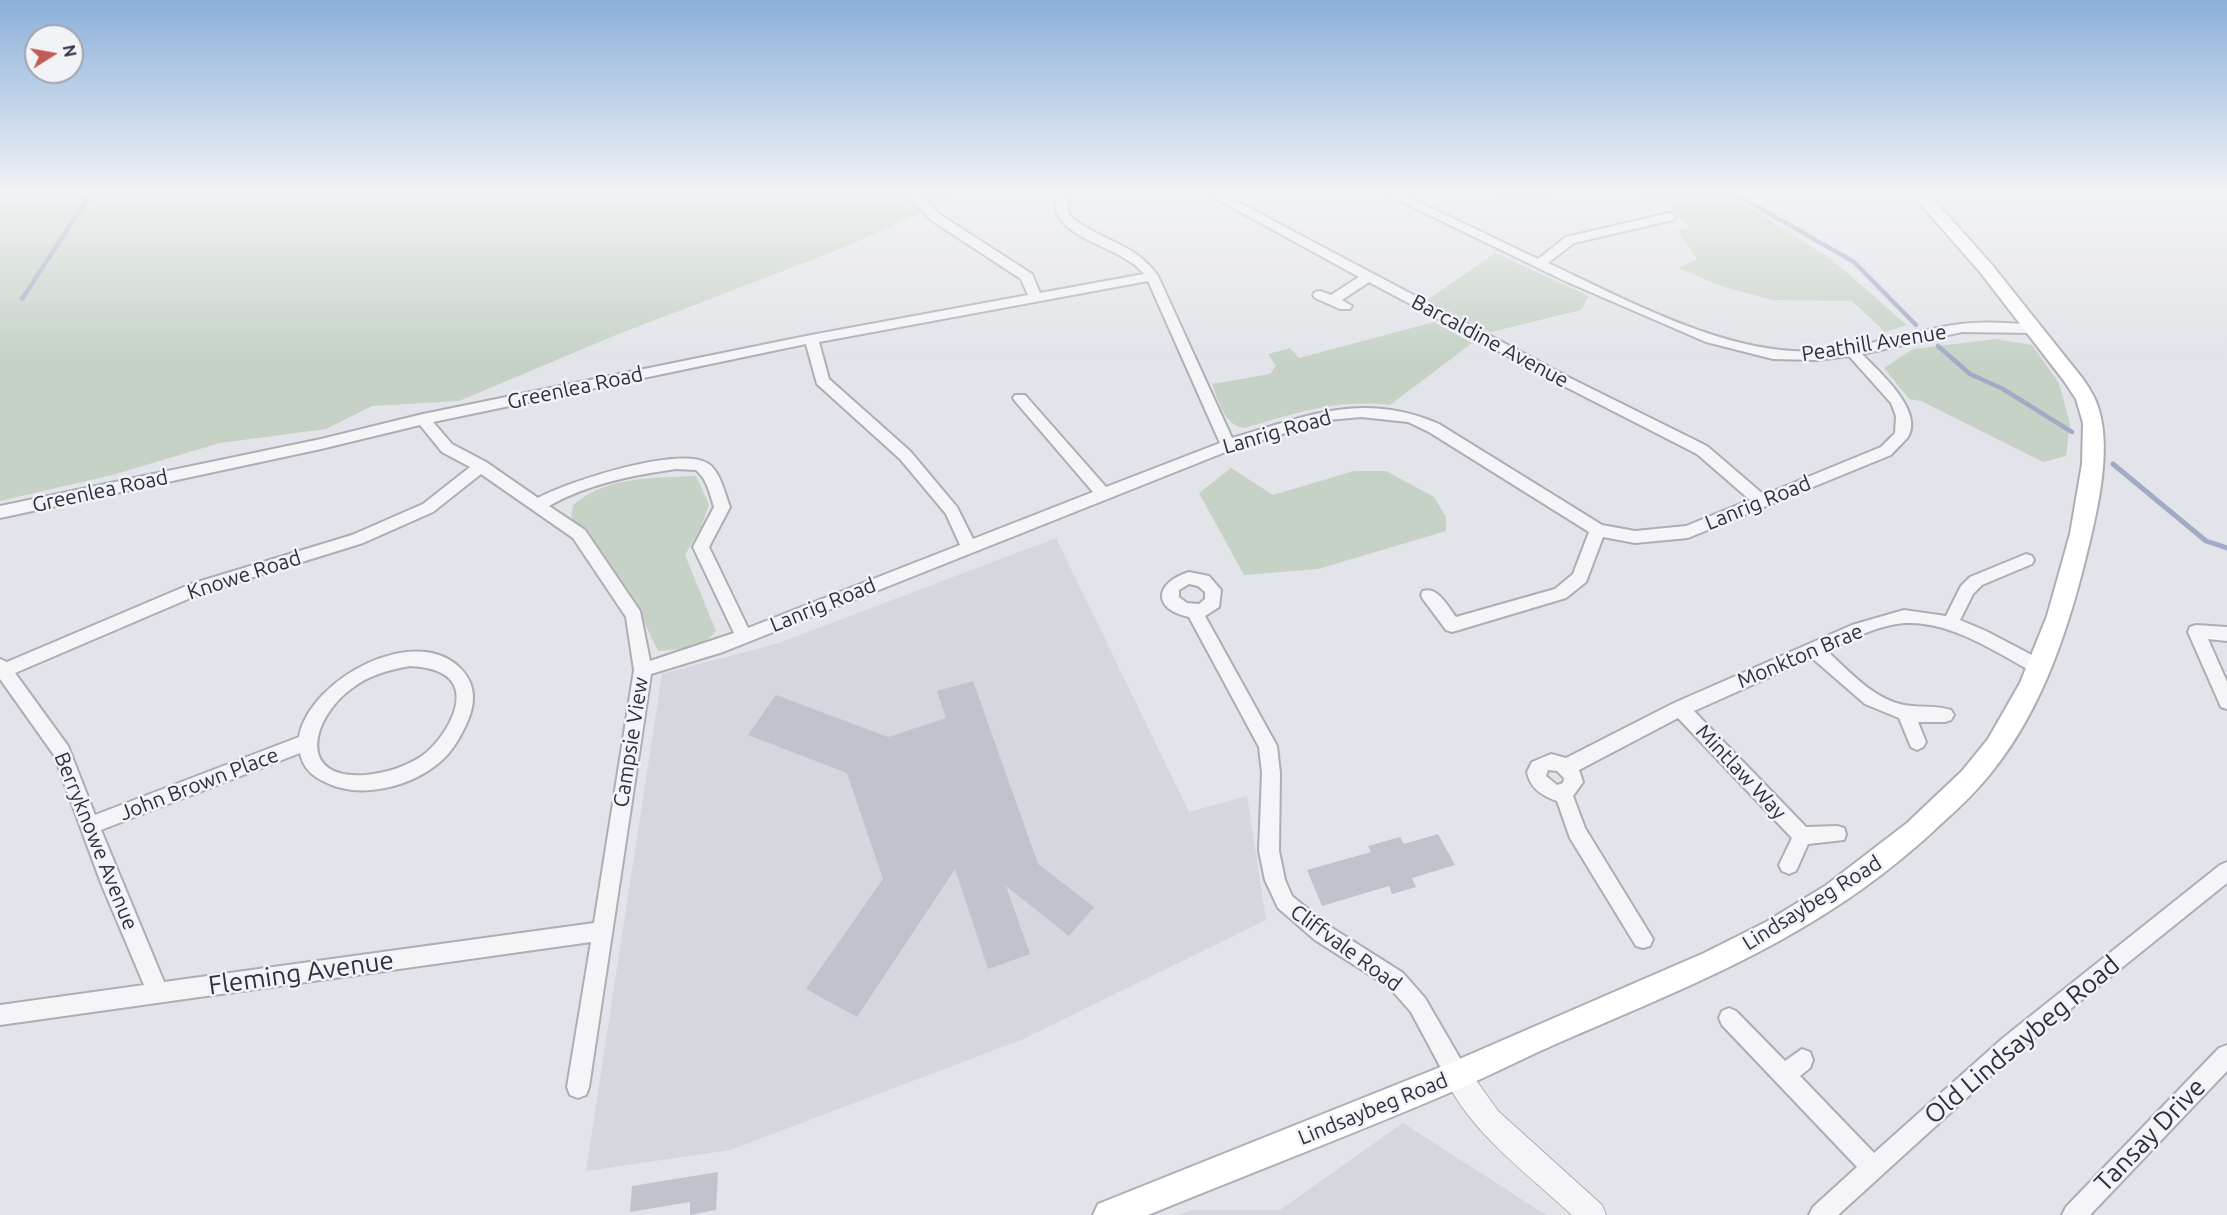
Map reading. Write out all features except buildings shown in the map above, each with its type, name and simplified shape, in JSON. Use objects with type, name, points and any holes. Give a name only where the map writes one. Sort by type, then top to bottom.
[{"type":"main road","name":"Lindsaybeg Road","points":[[1109,1215],[1456,1075],[1504,1051],[1716,961],[1830,898],[1879,864],[1959,791],[1996,747],[2039,667],[2065,599],[2076,556],[2095,443],[2093,418],[2088,402],[1970,249]]},
{"type":"street","points":[[984,249],[1027,277],[1036,298]]},
{"type":"street","points":[[1122,249],[1143,263],[1152,276],[1228,444]]},
{"type":"street","name":"Barcaldine Avenue","points":[[1317,249],[1564,381],[1702,450],[1762,502]]},
{"type":"street","name":"Peathill Avenue","points":[[1507,249],[1708,339],[1746,352],[1797,356],[1852,351],[1961,328],[1994,326],[2034,329]]},
{"type":"street","points":[[1539,264],[1559,249]]},
{"type":"street","name":"Greenlea Road","points":[[0,512],[309,447],[423,419],[811,339],[1152,276]]},
{"type":"street","points":[[1345,306],[1326,297],[1369,276]]},
{"type":"street","points":[[811,339],[822,381],[905,455],[952,511],[969,547]]},
{"type":"street","name":"Lanrig Road","points":[[643,670],[744,636],[1228,444],[1327,415],[1361,412],[1411,418],[1434,428],[1598,530],[1635,537],[1688,532],[1886,451],[1902,434],[1903,416],[1897,401],[1852,351]]},
{"type":"street","points":[[1020,398],[1103,494]]},
{"type":"street","name":"Campsie View","points":[[423,419],[447,448],[480,466],[579,534],[634,616],[643,670],[578,1088]]},
{"type":"street","points":[[538,505],[565,491],[621,475],[669,464],[691,463],[702,466],[711,478],[722,507],[701,547],[744,636]]},
{"type":"street","name":"Knowe Road","points":[[1,669],[197,588],[357,539],[428,507],[480,466]]},
{"type":"street","points":[[1429,595],[1452,625],[1560,594],[1580,578],[1598,530]]},
{"type":"street","points":[[1951,622],[1967,590],[1976,581],[2026,560]]},
{"type":"street","name":"Cliffvale Road","points":[[1195,612],[1268,746],[1271,773],[1269,851],[1275,880],[1285,902],[1322,933],[1396,980],[1418,1005],[1456,1075]]},
{"type":"street","name":"Monkton Brae","points":[[1563,793],[1548,790],[1540,783],[1536,774],[1541,765],[1556,762],[1567,767],[1680,708],[1814,649],[1893,618],[1916,616],[1951,622],[2039,667]]},
{"type":"street","points":[[2227,634],[2196,632],[2227,702]]},
{"type":"street","points":[[1814,649],[1868,698],[1883,707],[1906,714],[1945,715]]},
{"type":"street","name":"John Brown Place","points":[[410,659],[437,663],[455,673],[465,690],[465,710],[460,724],[435,755],[410,772],[389,779],[350,784],[323,774],[310,759],[307,742],[312,720],[326,699],[344,683],[383,664],[410,659]]},
{"type":"street","name":"Berryknowe Avenue","points":[[1,669],[62,751],[158,993]]},
{"type":"street","name":"Mintlaw Way","points":[[1680,708],[1802,836],[1838,834]]},
{"type":"street","points":[[1906,714],[1917,742]]},
{"type":"street","name":"John Brown Place","points":[[90,826],[307,742]]},
{"type":"street","points":[[1567,767],[1574,782],[1569,790],[1563,793],[1577,832],[1643,939]]},
{"type":"street","name":"Mintlaw Way","points":[[1789,865],[1802,836]]},
{"type":"street","name":"Old Lindsaybeg Road","points":[[1821,1215],[2010,1045],[2227,871]]},
{"type":"street","name":"Fleming Avenue","points":[[0,1015],[602,931]]},
{"type":"street","points":[[1729,1018],[1873,1168]]},
{"type":"street","name":"Tansay Drive","points":[[2074,1215],[2227,1056]]},
{"type":"street","points":[[1784,1076],[1802,1060]]},
{"type":"street","points":[[1456,1075],[1489,1120],[1592,1215]]},
{"type":"shaded area","points":[[1056,538],[1189,812],[1247,796],[1266,920],[1021,1040],[730,1150],[586,1171],[662,674],[779,643]]},
{"type":"shaded area","points":[[1403,1123],[1546,1215],[1178,1215],[1192,1210],[1280,1210]]},
{"type":"green space","points":[[0,249],[841,249],[616,335],[459,401],[372,406],[326,429],[220,443],[112,475],[0,501]]},
{"type":"green space","points":[[1690,249],[1815,249],[1831,259],[1907,325],[1885,332],[1852,301],[1772,300],[1721,286],[1678,268],[1697,259]]},
{"type":"green space","points":[[1495,253],[1589,296],[1581,310],[1491,332],[1427,300]]},
{"type":"green space","points":[[1434,322],[1472,343],[1390,405],[1334,406],[1245,428],[1232,423],[1227,418],[1212,384],[1270,374],[1276,366],[1268,354],[1290,348],[1299,358]]},
{"type":"green space","points":[[1996,339],[2032,345],[2059,383],[2070,424],[2066,456],[2043,462],[1921,401],[1909,399],[1884,368],[1913,349]]},
{"type":"green space","points":[[1231,468],[1273,495],[1354,471],[1386,471],[1434,497],[1446,517],[1446,531],[1318,569],[1244,575],[1199,493]]},
{"type":"green space","points":[[696,476],[709,504],[701,528],[685,555],[716,631],[711,637],[697,645],[658,651],[638,609],[571,517],[573,505],[601,489],[631,480]]},
{"type":"waterway","points":[[22,299],[55,249]]},
{"type":"waterway","points":[[1831,249],[1854,262],[1916,325]]},
{"type":"waterway","points":[[1938,346],[1970,374],[2003,389],[2072,432]]},
{"type":"waterway","points":[[2113,464],[2206,541],[2227,548]]}]
